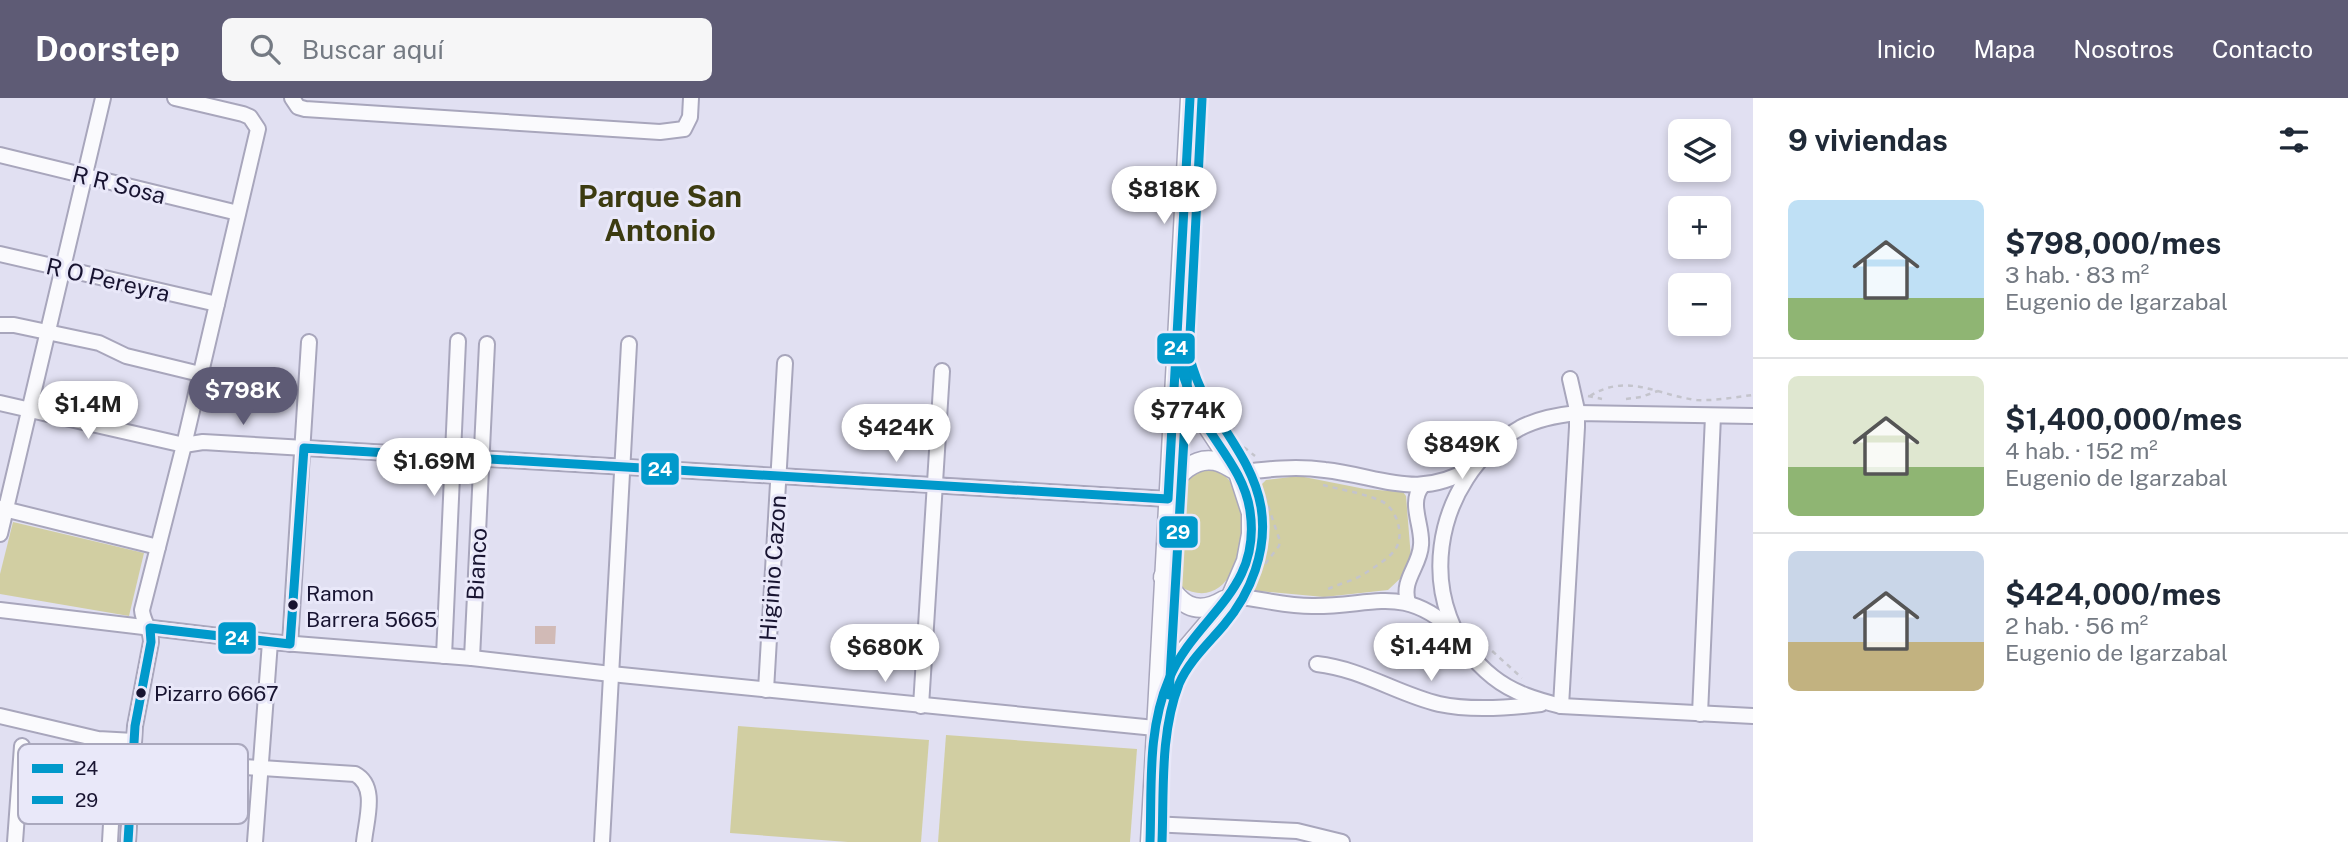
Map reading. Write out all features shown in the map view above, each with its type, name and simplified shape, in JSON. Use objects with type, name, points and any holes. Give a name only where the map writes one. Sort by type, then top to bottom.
[{"type":"main road","points":[[1151,833],[1190,98]]},
{"type":"main road","points":[[1156,722],[1168,679],[1180,656],[1231,596],[1246,561],[1251,534],[1249,504],[1238,472],[1199,414],[1177,356]]},
{"type":"main road","points":[[1168,499],[1172,482],[1184,470],[1197,464],[1216,461],[1238,472]]},
{"type":"main road","points":[[1163,577],[1185,605],[1210,607],[1231,596]]},
{"type":"street","points":[[0,534],[3,509],[103,98]]},
{"type":"street","points":[[0,716],[98,739],[134,741],[151,642],[150,628],[142,616],[142,610],[257,134],[256,123],[243,114],[175,98]]},
{"type":"street","points":[[292,98],[299,107],[305,109],[676,132],[684,130],[688,125],[691,98]]},
{"type":"street","points":[[368,98],[368,113]]},
{"type":"street","name":"R R Sosa","points":[[0,155],[239,214]]},
{"type":"street","name":"R O Pereyra","points":[[0,254],[217,304]]},
{"type":"street","points":[[0,325],[14,325],[99,343],[126,356],[200,374]]},
{"type":"street","points":[[444,656],[458,341]]},
{"type":"street","points":[[290,643],[309,342]]},
{"type":"street","name":"Bianco","points":[[472,658],[487,344]]},
{"type":"street","points":[[602,842],[629,344]]},
{"type":"street","name":"Higinio Cazon","points":[[766,690],[785,363]]},
{"type":"street","points":[[921,706],[942,371]]},
{"type":"street","points":[[1556,705],[1577,413],[1570,379]]},
{"type":"street","points":[[0,402],[184,445],[203,443],[482,458],[1168,499]]},
{"type":"street","points":[[1556,705],[1525,696],[1493,676],[1475,658],[1467,634],[1449,613],[1443,589],[1440,551],[1451,505],[1475,466],[1486,453],[1522,427],[1553,417],[1577,413],[1753,416]]},
{"type":"street","points":[[1700,713],[1713,416]]},
{"type":"street","points":[[1408,602],[1405,589],[1422,544],[1416,504],[1418,490],[1457,477],[1475,466]]},
{"type":"street","points":[[1238,472],[1260,477],[1300,468],[1330,471],[1396,485],[1429,485],[1448,492],[1451,505]]},
{"type":"street","points":[[3,509],[158,547]]},
{"type":"street","points":[[1424,608],[1435,604],[1443,589]]},
{"type":"street","points":[[1231,596],[1310,606],[1340,606],[1383,600],[1408,602],[1424,608],[1467,634]]},
{"type":"street","points":[[0,610],[270,642],[472,658],[921,706],[1156,722]]},
{"type":"street","points":[[255,842],[270,642]]},
{"type":"street","points":[[1317,664],[1347,668],[1441,705],[1556,705],[1753,716]]},
{"type":"street","points":[[248,766],[355,774],[362,778],[369,789],[364,842]]},
{"type":"street","points":[[15,842],[18,801]]},
{"type":"street","points":[[110,842],[111,824]]},
{"type":"street","points":[[128,842],[129,824]]},
{"type":"street","points":[[1151,833],[1297,831],[1342,842]]},
{"type":"path","points":[[1590,396],[1604,387],[1632,385],[1697,400],[1753,394]]},
{"type":"path","points":[[1622,400],[1658,391]]},
{"type":"path","points":[[1574,398],[1590,396],[1612,401]]},
{"type":"path","points":[[1228,432],[1246,451],[1257,457],[1260,477],[1280,541],[1279,546],[1254,577]]},
{"type":"path","points":[[1330,471],[1332,487]]},
{"type":"path","points":[[1260,477],[1271,483]]},
{"type":"path","points":[[1310,606],[1315,592],[1323,592],[1362,575],[1393,552],[1398,544],[1397,519],[1392,508],[1382,501],[1320,484]]},
{"type":"path","points":[[1467,634],[1480,640],[1527,682]]},
{"type":"path","points":[[1190,674],[1206,650]]},
{"type":"shaded area","points":[[1200,469],[1221,473],[1233,487],[1240,506],[1242,529],[1239,552],[1231,573],[1219,587],[1202,593],[1181,587],[1174,570],[1178,493],[1186,476]]},
{"type":"shaded area","points":[[1299,476],[1365,489],[1403,492],[1406,496],[1411,558],[1405,574],[1388,590],[1324,597],[1249,590],[1246,584],[1261,539],[1255,491],[1266,480]]},
{"type":"shaded area","points":[[13,522],[144,553],[129,616],[0,594],[0,574]]},
{"type":"shaded area","points":[[738,726],[929,740],[921,842],[848,842],[730,833]]},
{"type":"shaded area","points":[[946,735],[1137,749],[1130,842],[938,842]]},
{"type":"building","points":[[535,626],[556,626],[555,644],[535,644]]},
{"type":"transit line","name":"24","points":[[134,744],[151,642],[150,628],[290,644],[304,448],[1168,499],[1190,98]]},
{"type":"transit line","name":"29","points":[[1162,842],[1166,742],[1179,684],[1193,660],[1234,613],[1242,599],[1255,570],[1263,523],[1252,478],[1203,394],[1189,355],[1202,99]]},
{"type":"transit line","name":"24","points":[[1150,842],[1152,759],[1162,698],[1180,657],[1237,583],[1246,563],[1251,539],[1250,511],[1243,485],[1197,411],[1179,363]]},
{"type":"transit line","name":"29","points":[[1169,695],[1188,369]]},
{"type":"transit line","name":"24","points":[[128,842],[129,824]]},
{"type":"place","name":"Ramon Barrera 5665","points":[[293,605]]},
{"type":"place","name":"Pizarro 6667","points":[[141,693]]},
{"type":"district","name":"Parque San Antonio","points":[[660,214]]}]
